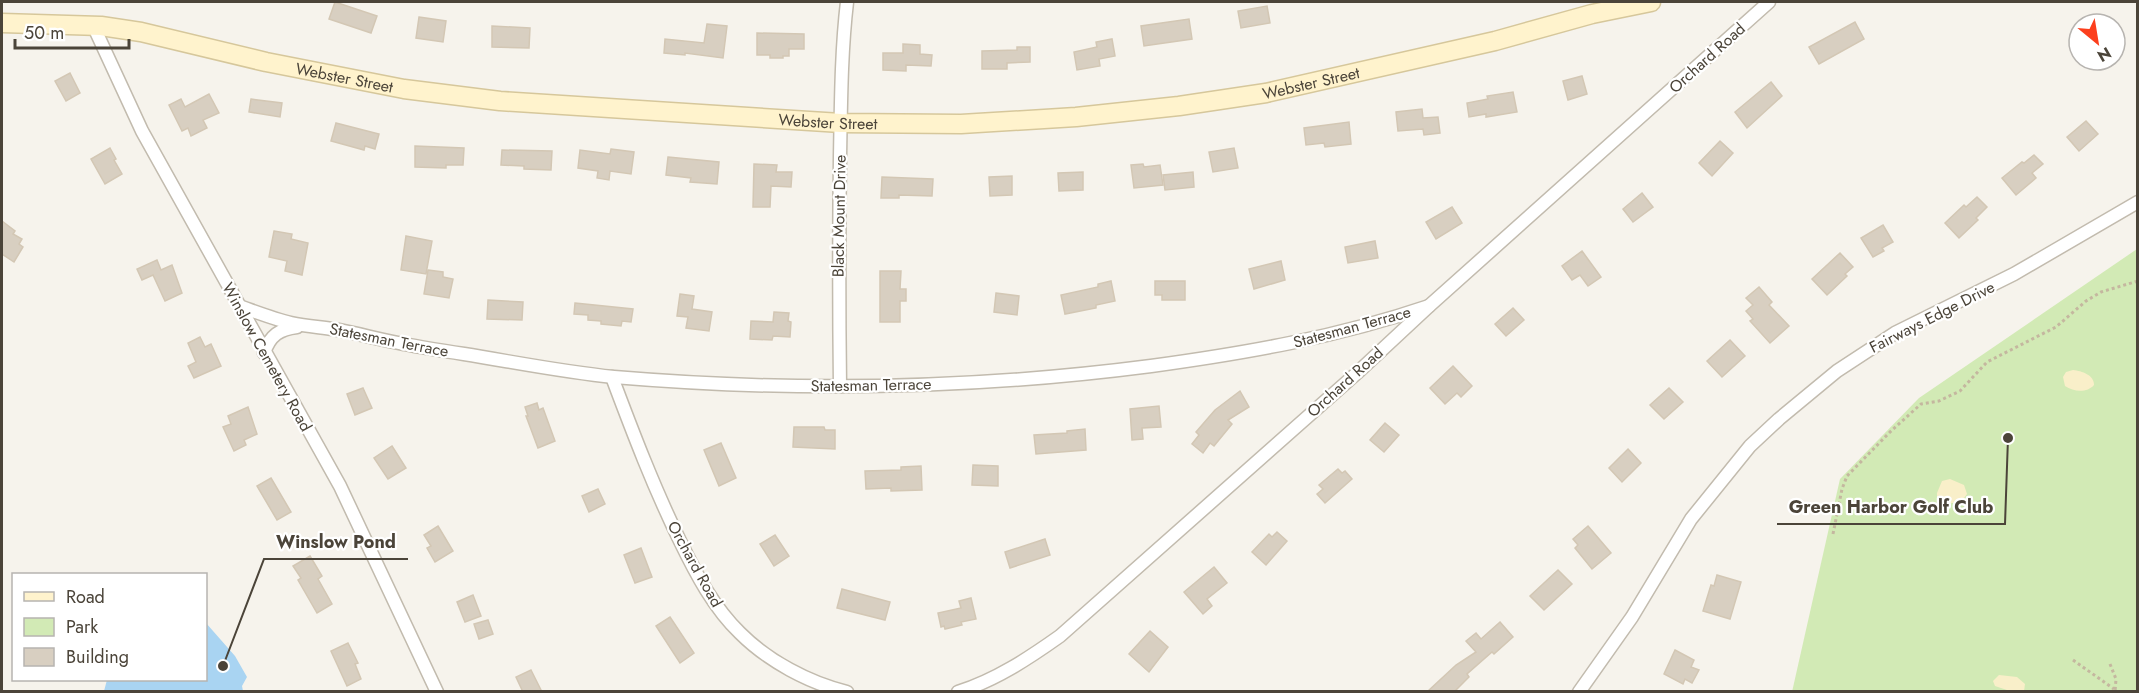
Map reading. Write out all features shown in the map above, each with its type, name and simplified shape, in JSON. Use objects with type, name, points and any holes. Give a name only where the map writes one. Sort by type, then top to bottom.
[{"type":"street","name":"Black Mount Drive","points":[[839,2],[842,47],[838,268],[840,386]]},
{"type":"street","name":"Black Mount Drive","points":[[842,47],[847,2]]},
{"type":"street","name":"Webster Street","points":[[2,23],[93,25],[141,32],[266,62],[404,89],[500,101],[841,123],[961,124],[1076,117],[1179,106],[1266,93],[1495,41],[1592,14],[1650,2]]},
{"type":"street","name":"Orchard Road","points":[[958,692],[1011,668],[1060,636],[1357,373],[1769,2]]},
{"type":"street","name":"Winslow Cemetery Road","points":[[93,25],[142,131],[340,486],[436,692]]},
{"type":"street","name":"Fairways Edge Drive","points":[[1579,692],[1632,617],[1691,519],[1750,446],[1779,419],[1837,370],[1895,333],[2014,274],[2138,202]]},
{"type":"street","name":"Statesman Terrace","points":[[239,306],[291,323],[405,345],[612,377],[762,386],[840,386],[993,382],[1069,376],[1194,360],[1252,352],[1299,342],[1386,321],[1429,306]]},
{"type":"street","name":"Statesman Terrace","points":[[264,352],[270,340],[279,332],[287,328],[310,326]]},
{"type":"street","name":"Orchard Road","points":[[612,377],[641,456],[671,522],[693,567],[716,604],[739,633],[786,668],[812,680],[848,692]]},
{"type":"path","points":[[1833,534],[1842,489],[1847,477],[1892,430],[1921,405],[1939,401],[1960,391],[1988,362],[2048,332],[2067,320],[2086,301],[2101,292],[2138,280]]},
{"type":"path","points":[[2073,660],[2115,690]]},
{"type":"path","points":[[2110,664],[2116,679],[2115,690]]},
{"type":"green space","points":[[2137,249],[2137,691],[1792,692],[1840,479],[1919,398]]},
{"type":"sand","points":[[2073,370],[2090,376],[2094,385],[2080,391],[2065,386],[2063,377],[2066,372]]},
{"type":"sand","points":[[1950,479],[1964,485],[1967,494],[1961,502],[1944,504],[1937,499],[1937,493],[1942,481]]},
{"type":"sand","points":[[1999,675],[2017,677],[2025,684],[2024,691],[2010,691],[1995,686],[1993,681]]},
{"type":"water","points":[[207,624],[235,656],[247,677],[242,686],[243,691],[104,691],[107,681],[207,681]]},
{"type":"building","points":[[335,2],[377,16],[371,33],[329,19]]},
{"type":"building","points":[[1267,6],[1270,23],[1241,28],[1238,11]]},
{"type":"building","points":[[419,17],[446,21],[443,42],[416,38]]},
{"type":"building","points":[[1189,19],[1192,39],[1144,46],[1141,26]]},
{"type":"building","points":[[1855,22],[1864,39],[1819,64],[1809,47]]},
{"type":"building","points":[[707,24],[727,26],[723,58],[664,53],[665,39],[704,43]]},
{"type":"building","points":[[492,26],[530,28],[529,48],[492,47]]},
{"type":"building","points":[[757,33],[804,34],[804,49],[789,49],[789,56],[783,56],[783,58],[757,55]]},
{"type":"building","points":[[1112,39],[1115,56],[1099,59],[1100,66],[1077,70],[1074,52],[1097,47],[1096,42]]},
{"type":"building","points":[[903,44],[920,45],[920,54],[932,55],[931,66],[906,65],[906,71],[883,70],[883,53],[903,53]]},
{"type":"building","points":[[1017,47],[1030,47],[1030,62],[1007,63],[1007,69],[982,69],[982,51],[1017,50]]},
{"type":"building","points":[[70,73],[80,93],[66,101],[55,81]]},
{"type":"building","points":[[1582,76],[1587,94],[1568,100],[1563,81]]},
{"type":"building","points":[[1771,82],[1782,96],[1747,128],[1735,112]]},
{"type":"building","points":[[1513,92],[1517,112],[1469,117],[1467,103],[1488,99],[1487,96]]},
{"type":"building","points":[[209,94],[219,113],[203,120],[207,128],[191,136],[188,128],[182,131],[169,105],[181,99],[185,107]]},
{"type":"building","points":[[251,99],[282,103],[280,117],[249,112]]},
{"type":"building","points":[[1422,109],[1423,118],[1438,117],[1440,133],[1424,135],[1423,129],[1398,131],[1396,112]]},
{"type":"building","points":[[2086,121],[2098,134],[2079,151],[2067,137]]},
{"type":"building","points":[[1349,122],[1351,144],[1325,147],[1324,143],[1306,145],[1304,128]]},
{"type":"building","points":[[336,123],[379,134],[375,149],[365,146],[364,150],[331,141]]},
{"type":"building","points":[[1720,141],[1733,153],[1712,176],[1699,163]]},
{"type":"building","points":[[415,146],[464,148],[463,165],[446,165],[446,168],[415,167]]},
{"type":"building","points":[[110,148],[122,174],[105,184],[91,159]]},
{"type":"building","points":[[1234,148],[1238,168],[1213,172],[1209,152]]},
{"type":"building","points":[[611,149],[634,152],[631,174],[610,171],[609,180],[597,178],[598,171],[578,168],[580,150],[610,154]]},
{"type":"building","points":[[502,150],[552,151],[551,170],[501,165]]},
{"type":"building","points":[[2034,155],[2043,164],[2032,173],[2036,178],[2016,195],[2002,178]]},
{"type":"building","points":[[668,157],[719,162],[717,184],[690,182],[691,178],[666,175]]},
{"type":"building","points":[[754,164],[777,165],[776,172],[792,172],[791,187],[771,186],[770,207],[753,207]]},
{"type":"building","points":[[1143,164],[1144,167],[1160,165],[1163,185],[1134,188],[1131,165]]},
{"type":"building","points":[[1083,172],[1083,190],[1059,191],[1058,173]]},
{"type":"building","points":[[1193,172],[1194,187],[1165,190],[1163,175]]},
{"type":"building","points":[[1012,176],[1012,195],[990,196],[989,177]]},
{"type":"building","points":[[882,177],[933,179],[932,196],[899,195],[899,198],[881,198]]},
{"type":"building","points":[[1642,193],[1653,207],[1633,222],[1623,209]]},
{"type":"building","points":[[1977,197],[1987,207],[1976,218],[1978,220],[1959,238],[1945,223],[1964,205],[1966,207]]},
{"type":"building","points":[[1452,207],[1462,223],[1436,239],[1426,222]]},
{"type":"building","points":[[2,221],[15,231],[13,234],[22,239],[19,244],[23,247],[14,262],[2,254]]},
{"type":"building","points":[[1883,225],[1893,242],[1873,257],[1861,238]]},
{"type":"building","points":[[274,231],[292,234],[291,239],[308,243],[302,275],[285,271],[287,261],[269,257]]},
{"type":"building","points":[[406,236],[432,241],[426,274],[401,270]]},
{"type":"building","points":[[1375,241],[1378,258],[1348,263],[1345,247]]},
{"type":"building","points":[[1582,251],[1601,277],[1588,286],[1580,275],[1572,280],[1562,266]]},
{"type":"building","points":[[1840,253],[1853,267],[1827,295],[1812,279]]},
{"type":"building","points":[[157,260],[161,270],[172,265],[182,293],[165,301],[153,275],[142,280],[137,269]]},
{"type":"building","points":[[1281,261],[1285,280],[1254,289],[1249,269]]},
{"type":"building","points":[[428,270],[443,272],[443,277],[453,279],[449,298],[424,294]]},
{"type":"building","points":[[880,271],[901,271],[900,289],[906,289],[906,301],[900,301],[900,322],[880,322]]},
{"type":"building","points":[[1111,281],[1115,301],[1096,305],[1096,308],[1065,314],[1061,295],[1098,287],[1098,284]]},
{"type":"building","points":[[1155,281],[1185,281],[1185,300],[1162,300],[1162,295],[1155,295]]},
{"type":"building","points":[[1759,287],[1772,302],[1769,305],[1789,326],[1770,343],[1750,321],[1753,319],[1746,311],[1753,305],[1746,298]]},
{"type":"building","points":[[996,293],[1019,296],[1017,315],[994,312]]},
{"type":"building","points":[[680,294],[694,296],[692,309],[712,312],[709,331],[686,328],[688,317],[677,316]]},
{"type":"building","points":[[488,300],[523,302],[522,320],[487,319]]},
{"type":"building","points":[[575,303],[633,309],[631,322],[622,321],[621,326],[588,320],[588,315],[574,314]]},
{"type":"building","points":[[1513,308],[1524,320],[1506,336],[1495,324]]},
{"type":"building","points":[[774,312],[789,313],[790,337],[773,336],[772,340],[750,339],[751,321],[773,322]]},
{"type":"building","points":[[200,337],[205,347],[211,344],[221,366],[194,378],[188,366],[196,362],[188,343]]},
{"type":"building","points":[[1730,340],[1745,356],[1722,377],[1707,361]]},
{"type":"building","points":[[1453,366],[1472,386],[1461,397],[1457,393],[1445,404],[1430,388]]},
{"type":"building","points":[[363,388],[372,408],[355,415],[347,394]]},
{"type":"building","points":[[1669,388],[1683,402],[1664,419],[1650,405]]},
{"type":"building","points":[[1240,391],[1249,407],[1228,420],[1232,424],[1214,446],[1210,443],[1203,453],[1192,444],[1199,435],[1196,432],[1215,410]]},
{"type":"building","points":[[537,403],[539,410],[543,408],[555,441],[538,448],[525,407]]},
{"type":"building","points":[[1159,406],[1161,427],[1142,428],[1143,439],[1132,440],[1130,409]]},
{"type":"building","points":[[248,407],[257,434],[244,440],[246,445],[234,451],[223,427],[231,424],[228,416]]},
{"type":"building","points":[[1385,423],[1399,435],[1384,452],[1370,440]]},
{"type":"building","points":[[794,427],[824,427],[825,430],[835,430],[835,449],[793,447]]},
{"type":"building","points":[[1085,429],[1086,450],[1036,454],[1034,435],[1067,433],[1067,431]]},
{"type":"building","points":[[721,443],[736,478],[719,486],[704,450]]},
{"type":"building","points":[[392,446],[406,468],[388,479],[374,458]]},
{"type":"building","points":[[1628,449],[1641,463],[1622,482],[1609,468]]},
{"type":"building","points":[[973,465],[998,466],[998,486],[972,485]]},
{"type":"building","points":[[921,466],[922,490],[866,489],[865,471],[901,470],[901,467]]},
{"type":"building","points":[[1338,469],[1342,473],[1345,471],[1352,479],[1325,503],[1317,494],[1323,489],[1319,485]]},
{"type":"building","points":[[271,478],[291,512],[277,520],[257,486]]},
{"type":"building","points":[[598,489],[605,504],[589,512],[582,496]]},
{"type":"building","points":[[438,526],[453,551],[435,562],[427,548],[431,546],[424,535]]},
{"type":"building","points":[[1588,526],[1611,553],[1592,569],[1575,548],[1578,545],[1573,539]]},
{"type":"building","points":[[1277,532],[1287,541],[1266,565],[1252,552],[1269,534],[1272,537]]},
{"type":"building","points":[[775,535],[789,556],[774,566],[760,544]]},
{"type":"building","points":[[1045,539],[1050,555],[1010,568],[1005,552]]},
{"type":"building","points":[[641,548],[652,577],[635,583],[624,555]]},
{"type":"building","points":[[310,556],[322,576],[318,579],[332,604],[317,613],[298,580],[301,578],[293,566]]},
{"type":"building","points":[[1214,567],[1227,583],[1207,599],[1212,606],[1203,614],[1184,592]]},
{"type":"building","points":[[1558,570],[1572,584],[1544,610],[1530,596]]},
{"type":"building","points":[[1717,575],[1741,582],[1730,619],[1703,611],[1711,585],[1714,586]]},
{"type":"building","points":[[842,589],[890,602],[885,620],[837,608]]},
{"type":"building","points":[[473,595],[481,616],[465,622],[457,602]]},
{"type":"building","points":[[971,598],[976,619],[945,629],[944,626],[941,627],[938,613],[961,608],[959,601]]},
{"type":"building","points":[[670,617],[694,653],[680,663],[656,626]]},
{"type":"building","points":[[488,620],[493,634],[479,639],[474,624]]},
{"type":"building","points":[[1500,622],[1513,637],[1467,674],[1469,677],[1454,692],[1427,692],[1456,665],[1476,652],[1466,641],[1476,633],[1481,639]]},
{"type":"building","points":[[1150,631],[1168,647],[1149,672],[1129,654]]},
{"type":"building","points":[[348,643],[358,663],[355,664],[361,679],[347,686],[331,651]]},
{"type":"building","points":[[1675,650],[1694,660],[1691,667],[1699,670],[1692,683],[1685,679],[1683,684],[1664,674]]},
{"type":"building","points":[[531,670],[542,692],[523,692],[516,677]]},
{"type":"place","name":"Green Harbor Golf Club","points":[[2008,438]]},
{"type":"place","name":"Winslow Pond","points":[[223,666]]}]
